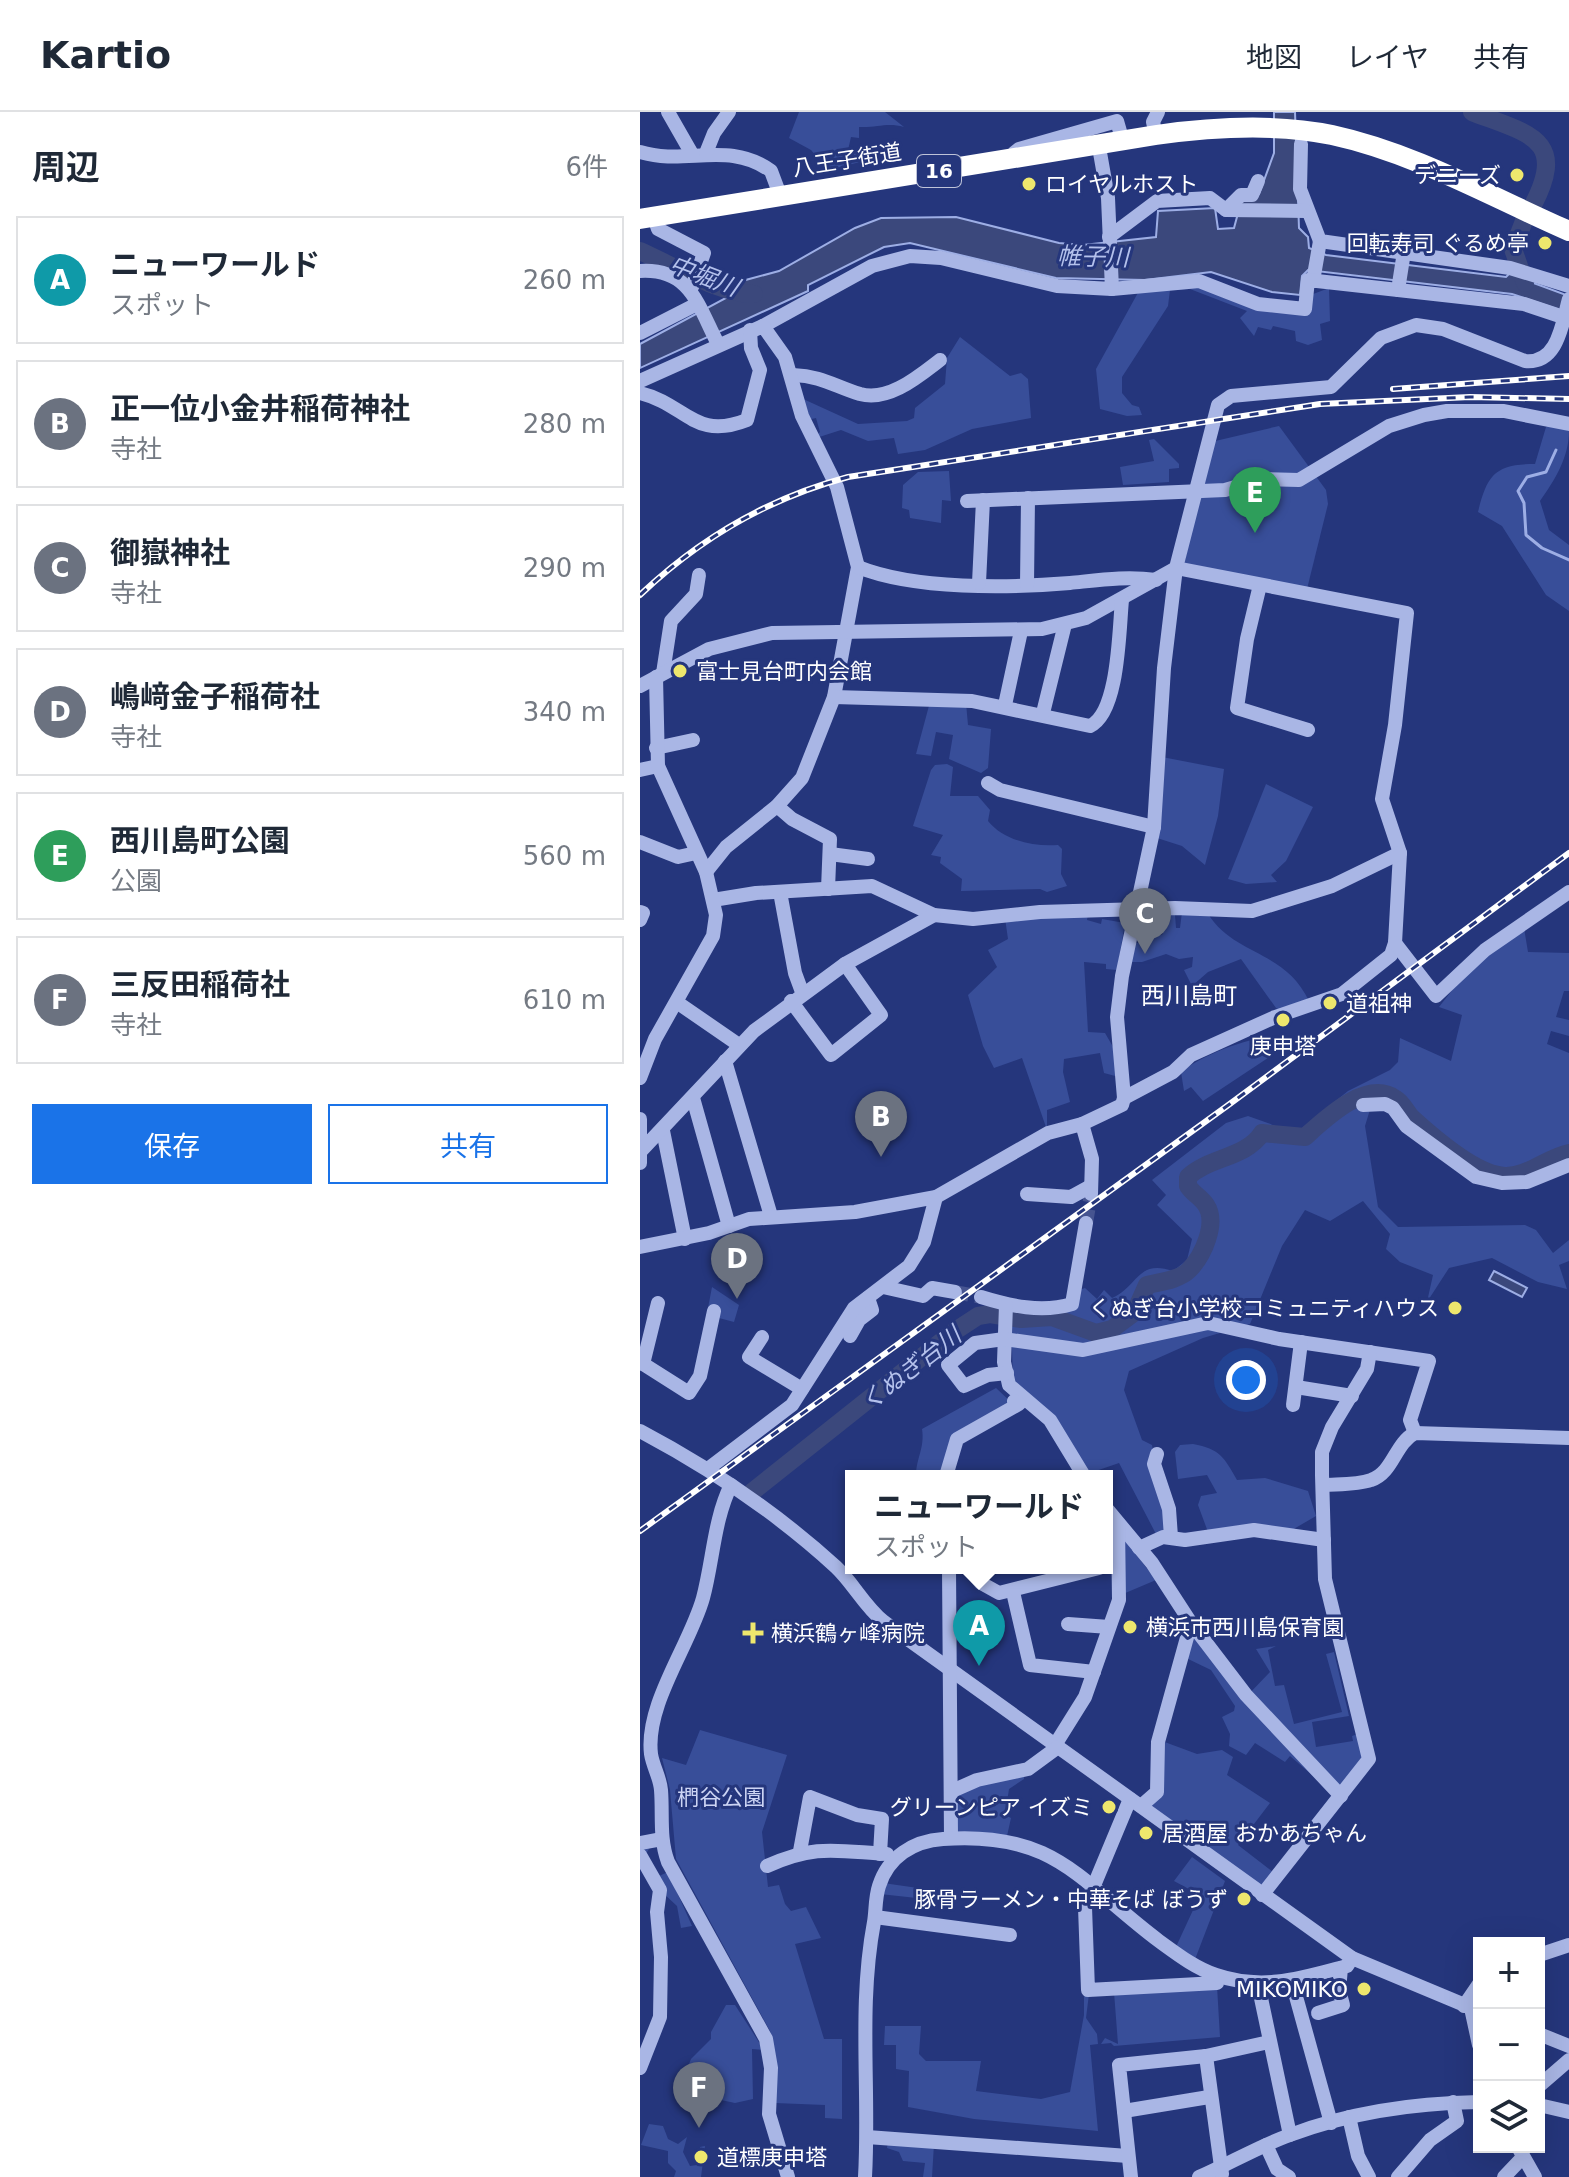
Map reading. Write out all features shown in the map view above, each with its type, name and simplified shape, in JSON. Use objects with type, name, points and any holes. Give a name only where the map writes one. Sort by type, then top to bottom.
[{"type":"highway","name":"八王子街道","points":[[647,218],[1099,147],[1238,120],[1298,138],[1330,135],[1398,154],[1569,231]]},
{"type":"street","points":[[668,112],[699,154]]},
{"type":"street","points":[[699,154],[729,112]]},
{"type":"street","points":[[1156,135],[1153,122],[1158,112]]},
{"type":"street","points":[[1004,161],[1019,149],[1117,121],[1123,142]]},
{"type":"street","points":[[1298,138],[1303,211],[1320,243],[1314,279]]},
{"type":"street","points":[[1099,147],[1108,198],[1112,287]]},
{"type":"street","points":[[640,152],[656,157],[741,155],[771,171],[780,195]]},
{"type":"street","points":[[1230,210],[1241,195],[1252,195],[1258,181]]},
{"type":"street","points":[[1109,238],[1157,201],[1210,198],[1230,210],[1303,211]]},
{"type":"street","points":[[647,218],[658,229],[704,253],[695,279],[698,307],[716,341]]},
{"type":"street","points":[[1320,243],[1510,268],[1569,286]]},
{"type":"street","points":[[1399,288],[1403,254]]},
{"type":"street","points":[[640,381],[716,341],[756,328],[872,266],[910,256],[941,258],[1057,286],[1112,287],[1199,281],[1258,304],[1305,309],[1308,280],[1314,279],[1524,304],[1566,317]]},
{"type":"street","points":[[640,271],[656,270],[695,279]]},
{"type":"street","points":[[640,1247],[685,1239],[771,1216],[855,1212],[936,1197],[1048,1133],[1082,1124],[1122,1105],[1117,1017],[1135,912],[1154,827],[1164,668],[1176,568],[1218,405],[1231,396],[1331,387],[1381,338],[1416,325],[1443,329],[1525,361],[1539,361],[1553,350],[1566,317],[1569,299]]},
{"type":"street","points":[[640,333],[698,307]]},
{"type":"street","points":[[706,872],[726,847],[777,806],[802,778],[834,697],[858,567],[837,487],[802,416],[793,375],[785,357],[756,328]]},
{"type":"street","points":[[640,393],[709,428],[726,428],[747,420],[760,370],[751,348],[756,328]]},
{"type":"street","points":[[793,375],[818,376],[863,395],[879,394],[902,387],[940,360]]},
{"type":"street","points":[[967,501],[1196,488],[1225,490],[1263,479],[1299,480],[1389,426],[1447,411],[1504,411],[1569,424]]},
{"type":"street","points":[[1027,585],[1028,498]]},
{"type":"street","points":[[979,583],[983,500]]},
{"type":"street","points":[[858,567],[925,581],[1027,585],[1120,577],[1156,580]]},
{"type":"street","points":[[640,686],[693,656],[738,640],[772,633],[1021,631],[1065,624],[1122,600],[1176,568],[1407,613],[1395,725],[1382,799],[1400,853],[1400,947],[1436,996],[1485,950],[1569,892]]},
{"type":"street","points":[[640,1078],[642,1062],[713,936],[716,915],[706,872],[658,766],[656,748],[660,675],[671,621],[696,594],[699,575]]},
{"type":"street","points":[[1260,585],[1247,639],[1237,708],[1308,730]]},
{"type":"street","points":[[834,697],[912,697],[1005,705],[1090,726],[1099,719],[1113,683],[1122,600]]},
{"type":"street","points":[[1043,713],[1065,624]]},
{"type":"street","points":[[1005,705],[1021,631]]},
{"type":"street","points":[[656,748],[693,740]]},
{"type":"street","points":[[640,770],[658,766]]},
{"type":"street","points":[[988,783],[1000,790],[1154,827]]},
{"type":"street","points":[[777,806],[792,819],[830,839],[828,889]]},
{"type":"street","points":[[640,842],[678,857],[696,853]]},
{"type":"street","points":[[713,900],[872,886],[934,915],[973,919],[1040,912],[1135,912],[1175,908],[1252,911],[1332,886],[1400,853]]},
{"type":"street","points":[[830,854],[868,859]]},
{"type":"street","points":[[780,892],[795,973],[796,997],[831,1055],[881,1015],[845,964]]},
{"type":"street","points":[[640,912],[640,920]]},
{"type":"street","points":[[641,1157],[739,1045],[796,997],[845,964],[934,915]]},
{"type":"street","points":[[1124,1098],[1173,1072],[1191,1055],[1275,1017],[1342,994],[1400,947]]},
{"type":"street","points":[[678,1003],[739,1045]]},
{"type":"street","points":[[725,1061],[771,1216]]},
{"type":"street","points":[[693,1098],[729,1226]]},
{"type":"street","points":[[1363,1105],[1385,1104],[1393,1108],[1406,1126],[1476,1177],[1502,1183],[1527,1182],[1569,1165]]},
{"type":"street","points":[[640,1119],[641,1157]]},
{"type":"street","points":[[1027,1194],[1071,1197],[1091,1190],[1092,1159],[1082,1124]]},
{"type":"street","points":[[663,1131],[685,1239]]},
{"type":"street","points":[[709,1468],[792,1405],[847,1317],[918,1254],[936,1197]]},
{"type":"street","points":[[981,1297],[1005,1313],[1055,1309],[1072,1304],[1086,1223]]},
{"type":"street","points":[[883,1287],[923,1296],[932,1288],[955,1292]]},
{"type":"street","points":[[850,1336],[859,1320],[872,1310],[868,1298]]},
{"type":"street","points":[[658,1303],[641,1363],[689,1393],[700,1376],[714,1311]]},
{"type":"street","points":[[948,1470],[957,1439],[1019,1404],[1009,1388],[1005,1313]]},
{"type":"street","points":[[1080,1470],[1050,1420],[988,1375],[964,1386],[948,1365],[975,1343],[1004,1339],[1083,1350],[1208,1323],[1301,1342],[1429,1361],[1410,1420],[1415,1433]]},
{"type":"street","points":[[762,1337],[749,1357],[802,1389]]},
{"type":"street","points":[[1293,1405],[1301,1342]]},
{"type":"street","points":[[1262,1895],[1369,1759],[1327,1592],[1322,1452],[1332,1427],[1367,1369],[1370,1352]]},
{"type":"street","points":[[1296,1387],[1352,1396]]},
{"type":"street","points":[[640,1431],[709,1468],[836,1567],[874,1614],[1262,1895],[1346,1963],[1471,2009]]},
{"type":"street","points":[[1324,1485],[1374,1480],[1385,1471],[1406,1438],[1415,1433],[1569,1438]]},
{"type":"street","points":[[1157,1454],[1154,1464],[1169,1509],[1171,1537]]},
{"type":"street","points":[[731,1485],[722,1504],[702,1602],[646,1732],[661,1789],[662,1839],[668,1862],[766,2039],[771,2068],[769,2114],[788,2177]]},
{"type":"street","points":[[1113,1518],[1139,1548],[1246,1695],[1341,1796]]},
{"type":"street","points":[[952,1791],[977,1780],[1028,1769],[1057,1746],[1085,1697],[1119,1600],[1113,1564],[1118,1525]]},
{"type":"street","points":[[1139,1548],[1171,1537],[1185,1540],[1262,1530],[1324,1540]]},
{"type":"street","points":[[949,1574],[951,1838]]},
{"type":"street","points":[[973,1574],[981,1583],[999,1593],[1078,1574]]},
{"type":"street","points":[[1013,1592],[1030,1665],[1094,1672]]},
{"type":"street","points":[[1191,1623],[1158,1742],[1157,1792],[1136,1802],[1085,1907],[1088,1990],[1217,1983],[1217,1976]]},
{"type":"street","points":[[1068,1624],[1109,1627]]},
{"type":"street","points":[[800,1851],[810,1797],[857,1815],[882,1819],[880,1854]]},
{"type":"street","points":[[865,2177],[864,1994],[879,1886],[900,1855],[920,1842],[951,1838],[998,1839],[1040,1849],[1095,1886],[1183,1959],[1217,1976],[1258,1984],[1292,1982],[1346,1963]]},
{"type":"street","points":[[640,1843],[662,1839]]},
{"type":"street","points":[[767,1866],[800,1851],[900,1855]]},
{"type":"street","points":[[640,1855],[660,1890],[657,1912],[661,1964],[660,2017],[640,2068]]},
{"type":"street","points":[[875,1917],[1010,1935]]},
{"type":"street","points":[[1545,1953],[1569,1945]]},
{"type":"street","points":[[1318,2013],[1343,2005],[1339,1990],[1346,1963]]},
{"type":"street","points":[[1292,1982],[1331,2123]]},
{"type":"street","points":[[1258,1984],[1290,2135]]},
{"type":"street","points":[[1545,2036],[1569,2046]]},
{"type":"street","points":[[1131,2177],[1119,2065],[1206,2056],[1269,2042]]},
{"type":"street","points":[[1206,2056],[1209,2097],[1222,2172]]},
{"type":"street","points":[[1545,2081],[1569,2060]]},
{"type":"street","points":[[1124,2111],[1209,2097]]},
{"type":"street","points":[[1398,2177],[1430,2140],[1457,2121],[1453,2102]]},
{"type":"street","points":[[1199,2177],[1222,2172],[1266,2145],[1290,2135],[1349,2117],[1405,2105],[1473,2102]]},
{"type":"street","points":[[1545,2106],[1569,2112]]},
{"type":"street","points":[[1349,2117],[1358,2156],[1369,2177]]},
{"type":"street","points":[[867,2137],[1128,2156]]},
{"type":"street","points":[[1266,2145],[1277,2169],[1289,2177]]},
{"type":"street","points":[[1504,2177],[1520,2153]]},
{"type":"street","points":[[1522,2153],[1535,2177]]},
{"type":"green space","points":[[799,112],[885,112],[904,127],[859,127],[859,138],[851,137],[848,150],[859,153],[900,152],[828,170],[811,150],[789,138]]},
{"type":"green space","points":[[1192,284],[1292,312],[1308,296],[1329,288],[1330,321],[1320,324],[1322,340],[1308,345],[1296,341],[1295,331],[1273,326],[1271,330],[1258,327],[1254,336],[1240,318],[1247,311],[1190,289],[1170,290],[1168,306],[1122,377],[1122,393],[1132,405],[1139,407],[1142,415],[1127,416],[1100,409],[1096,369],[1140,289]]},
{"type":"green space","points":[[960,337],[1010,376],[1021,373],[1028,379],[1031,418],[972,429],[925,450],[898,454],[894,438],[868,441],[841,430],[813,439],[820,432],[816,418],[807,420],[801,398],[858,424],[907,421],[914,418],[915,408],[945,384],[947,358]]},
{"type":"green space","points":[[1551,424],[1569,431],[1567,450],[1540,501],[1549,530],[1569,545],[1569,611],[1546,595],[1502,526],[1478,512],[1485,489],[1495,474],[1510,466],[1535,464],[1546,427]]},
{"type":"green space","points":[[1279,426],[1326,490],[1328,504],[1307,589],[1184,565],[1211,442]]},
{"type":"green space","points":[[1154,439],[1179,464],[1179,468],[1169,469],[1169,482],[1123,485],[1120,467],[1154,461],[1149,440]]},
{"type":"green space","points":[[949,471],[951,501],[942,500],[941,523],[910,518],[909,510],[902,508],[903,485],[918,472]]},
{"type":"green space","points":[[930,702],[966,703],[968,725],[991,729],[988,768],[981,773],[949,759],[953,735],[936,732],[931,756],[916,754]]},
{"type":"green space","points":[[1162,757],[1224,769],[1218,816],[1205,865],[1182,846],[1157,838]]},
{"type":"green space","points":[[935,765],[953,767],[950,796],[978,796],[990,810],[988,821],[994,828],[1019,841],[1058,845],[1062,849],[1061,874],[1067,886],[1047,892],[1040,889],[961,891],[962,879],[940,863],[941,857],[931,855],[943,835],[913,826],[931,770]]},
{"type":"green space","points":[[1266,784],[1313,807],[1286,861],[1271,875],[1277,882],[1246,884],[1228,879]]},
{"type":"green space","points":[[1182,912],[1208,914],[1232,938],[1287,972],[1309,1001],[1282,1011],[1276,1008],[1241,959],[1208,972],[1192,986],[1184,970],[1192,967],[1193,957],[1179,959],[1166,954],[1142,962],[1127,962],[1131,943],[1139,943],[1140,935],[1162,935],[1171,913],[1175,915],[1176,928],[1180,928]]},
{"type":"green space","points":[[1088,914],[1087,920],[1101,924],[1102,919],[1125,923],[1117,970],[1106,969],[1106,964],[1084,962],[1088,1032],[1105,1033],[1116,1052],[1119,1077],[1104,1073],[1100,1053],[1064,1059],[1063,1072],[1070,1102],[1047,1110],[1047,1130],[1022,1058],[994,1068],[983,1046],[968,995],[997,967],[988,950],[1008,939],[1005,918]]},
{"type":"green space","points":[[1524,928],[1528,952],[1569,953],[1569,991],[1564,991],[1556,1017],[1569,1020],[1569,1036],[1551,1031],[1547,1044],[1569,1053],[1569,1161],[1517,1178],[1496,1178],[1440,1150],[1372,1103],[1365,1126],[1378,1207],[1398,1227],[1525,1225],[1536,1230],[1553,1253],[1569,1240],[1569,1261],[1559,1265],[1567,1289],[1538,1282],[1492,1258],[1449,1268],[1427,1302],[1433,1275],[1400,1262],[1386,1249],[1390,1234],[1363,1201],[1330,1221],[1305,1210],[1282,1246],[1250,1324],[1203,1338],[1129,1371],[1124,1390],[1142,1440],[1152,1445],[1168,1532],[1156,1534],[1119,1463],[1099,1470],[1087,1470],[1013,1383],[1011,1313],[1049,1315],[1073,1309],[1076,1291],[1085,1288],[1097,1299],[1104,1290],[1112,1298],[1145,1271],[1161,1268],[1173,1271],[1187,1260],[1192,1239],[1157,1205],[1166,1195],[1152,1180],[1226,1123],[1248,1116],[1287,1130],[1302,1128],[1348,1091],[1390,1070],[1398,1062],[1400,1038],[1451,1061],[1462,1015],[1439,1007],[1467,971]]},
{"type":"green space","points":[[1274,1036],[1286,1046],[1203,1101],[1191,1087],[1184,1091],[1181,1072],[1190,1065],[1225,1048]]},
{"type":"green space","points":[[712,1287],[739,1305],[734,1322],[719,1318],[720,1314],[708,1308]]},
{"type":"green space","points":[[996,1388],[1013,1404],[966,1428],[947,1470],[916,1470],[922,1429]]},
{"type":"green space","points":[[1193,1444],[1220,1455],[1237,1480],[1265,1478],[1308,1491],[1316,1516],[1292,1530],[1208,1532],[1198,1505],[1201,1496],[1217,1493],[1207,1475],[1178,1479],[1175,1452],[1180,1445]]},
{"type":"green space","points":[[1121,1535],[1156,1580],[1123,1594]]},
{"type":"green space","points":[[1193,1628],[1245,1698],[1270,1672],[1256,1649],[1276,1646],[1268,1650],[1275,1686],[1284,1685],[1294,1724],[1342,1712],[1326,1654],[1334,1652],[1349,1716],[1312,1722],[1316,1747],[1353,1741],[1352,1736],[1358,1734],[1363,1756],[1334,1794],[1290,1756],[1285,1762],[1255,1743],[1246,1755],[1229,1746],[1230,1734],[1222,1717],[1234,1711],[1235,1706],[1211,1670],[1184,1657]]},
{"type":"green space","name":"椚谷公園","points":[[700,1730],[787,1755],[762,1832],[768,1887],[779,1885],[785,1904],[791,1911],[806,1907],[821,1938],[795,1944],[824,2039],[842,2039],[842,2119],[825,2118],[825,2105],[775,2103],[776,2058],[770,2031],[676,1859],[670,1790],[662,1758],[686,1765]]},
{"type":"green space","points":[[1162,1741],[1197,1754],[1222,1750],[1233,1757],[1227,1775],[1270,1803],[1238,1845],[1273,1872],[1263,1884],[1256,1884],[1150,1805]]},
{"type":"green space","points":[[1024,1774],[1024,1779],[1009,1789],[1005,1815],[1011,1818],[1007,1836],[955,1835],[955,1796],[962,1788]]},
{"type":"green space","points":[[653,1843],[645,1855],[659,1876],[668,1872],[692,1926],[681,1928],[677,1906],[663,1893],[644,1855],[644,1844]]},
{"type":"green space","points":[[1192,1857],[1225,1881],[1194,1962],[1175,1949],[1200,1895],[1174,1881]]},
{"type":"green space","points":[[883,1883],[953,1893],[953,1902],[880,1894]]},
{"type":"green space","points":[[1217,1986],[1220,2037],[1114,2046],[1111,2043],[1101,2044],[1105,2038],[1118,2044],[1114,1992]]},
{"type":"green space","points":[[1084,1993],[1089,1994],[1086,2018],[1097,2034],[1098,2044],[1090,2045],[1098,2131],[974,2119],[908,2107],[909,2071],[896,2069],[896,2045],[884,2045],[885,2026],[921,2026],[919,2054],[926,2061],[981,2061],[976,2091],[1041,2099],[1070,2092],[1084,2015]]},
{"type":"green space","points":[[726,2005],[735,2005],[764,2050],[752,2049],[753,2099],[735,2103],[716,2099],[702,2117],[688,2112],[696,2094],[676,2082],[682,2068],[687,2069],[691,2059],[711,2039],[711,2032]]},
{"type":"green space","points":[[649,2124],[663,2126],[668,2139],[678,2144],[687,2137],[683,2152],[690,2166],[697,2165],[700,2147],[705,2146],[701,2177],[674,2177],[676,2171],[668,2163],[668,2151],[641,2145]]},
{"type":"green space","points":[[888,2141],[934,2144],[932,2177],[923,2177],[925,2163],[903,2161],[899,2152],[887,2148]]},
{"type":"water","name":"帷子川","points":[[1274,112],[1295,112],[1299,228],[1308,237],[1309,248],[1326,255],[1506,277],[1511,272],[1527,276],[1528,281],[1569,296],[1569,313],[1512,294],[1308,270],[1302,276],[1300,295],[1272,292],[1211,272],[1145,280],[1056,278],[910,243],[884,247],[808,285],[808,291],[640,368],[640,344],[726,298],[742,281],[779,271],[855,228],[881,218],[956,217],[1059,243],[1083,245],[1156,237],[1158,211],[1215,208],[1218,229],[1234,228],[1241,202],[1259,194],[1274,153]]},
{"type":"water","points":[[1494,1271],[1527,1288],[1522,1297],[1489,1280]]},
{"type":"waterway","points":[[1472,112],[1525,133],[1544,152],[1546,165],[1543,183],[1533,205]]},
{"type":"waterway","points":[[1524,221],[1513,249],[1525,283]]},
{"type":"waterway","name":"中堀川","points":[[640,251],[712,284],[754,294]]},
{"type":"waterway","points":[[1556,450],[1546,472],[1527,477],[1518,491],[1524,503],[1526,535],[1542,548],[1569,560]]},
{"type":"waterway","name":"くぬぎ台川","points":[[752,1492],[952,1333],[978,1316],[990,1314],[1021,1319],[1052,1317],[1096,1333],[1112,1329],[1135,1312],[1147,1285],[1185,1273],[1204,1248],[1210,1230],[1209,1212],[1188,1186],[1188,1177],[1206,1165],[1247,1148],[1262,1133],[1305,1137],[1347,1103],[1372,1094],[1385,1094],[1398,1101],[1412,1118],[1456,1154],[1494,1174],[1505,1176],[1521,1173],[1569,1153]]},
{"type":"tunnel","points":[[1086,1223],[1091,1194]]},
{"type":"tunnel","points":[[955,1292],[981,1297]]},
{"type":"railway","points":[[1393,389],[1569,376]]},
{"type":"railway","points":[[640,595],[686,556],[736,523],[790,496],[848,477],[1320,404],[1470,397],[1569,399]]},
{"type":"railway","points":[[640,1531],[1227,1106],[1569,853]]},
{"type":"place","name":"デニーズ","points":[[1517,175]]},
{"type":"place","name":"ロイヤルホスト","points":[[1029,184]]},
{"type":"place","name":"回転寿司 ぐるめ亭","points":[[1545,243]]},
{"type":"place","name":"西川島町公園","points":[[1255,533]]},
{"type":"place","name":"富士見台町内会館","points":[[680,671]]},
{"type":"place","name":"御嶽神社","points":[[1145,954]]},
{"type":"place","name":"道祖神","points":[[1330,1003]]},
{"type":"place","name":"庚申塔","points":[[1283,1020]]},
{"type":"place","name":"正一位小金井稲荷神社","points":[[881,1157]]},
{"type":"place","name":"嶋﨑金子稲荷社","points":[[737,1299]]},
{"type":"place","name":"くぬぎ台小学校コミュニティハウス","points":[[1455,1308]]},
{"type":"place","name":"横浜市西川島保育園","points":[[1130,1627]]},
{"type":"place","name":"横浜鶴ヶ峰病院","points":[[753,1633]]},
{"type":"place","name":"ニューワールド","points":[[979,1666]]},
{"type":"place","name":"グリーンピア イズミ","points":[[1109,1807]]},
{"type":"place","name":"居酒屋 おかあちゃん","points":[[1146,1833]]},
{"type":"place","name":"豚骨ラーメン・中華そば ぼうず","points":[[1244,1899]]},
{"type":"place","name":"MIKOMIKO","points":[[1364,1989]]},
{"type":"place","name":"三反田稲荷社","points":[[699,2128]]},
{"type":"place","name":"道標庚申塔","points":[[701,2157]]},
{"type":"district","name":"西川島町","points":[[1189,996]]}]
